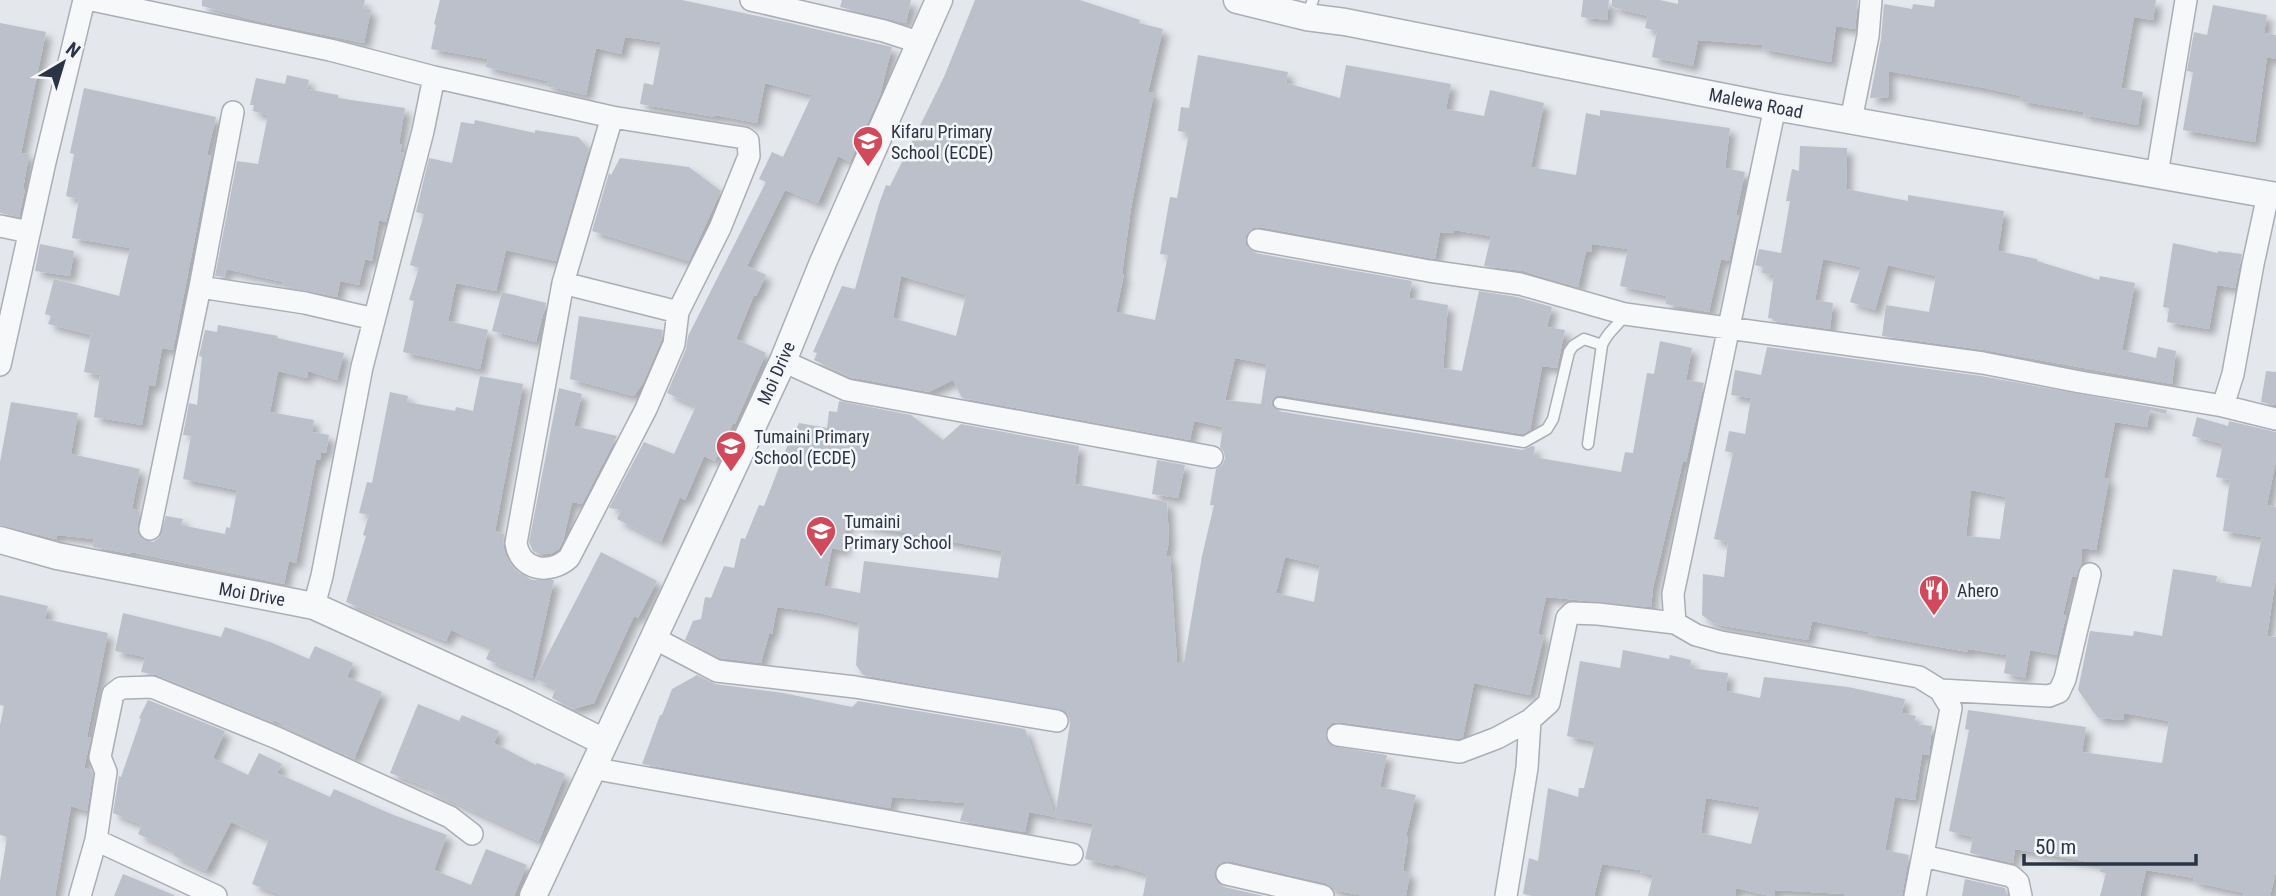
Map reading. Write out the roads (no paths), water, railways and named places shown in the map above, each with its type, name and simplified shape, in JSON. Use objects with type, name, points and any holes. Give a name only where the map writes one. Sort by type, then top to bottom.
[{"type":"street","points":[[0,365],[84,0]]},
{"type":"street","points":[[92,0],[330,50],[434,77],[612,117],[705,131],[748,141],[749,156],[720,228],[678,312],[674,344],[646,409],[569,558],[555,568],[542,569],[522,560],[517,554],[516,543],[563,283],[612,117]]},
{"type":"street","points":[[751,0],[884,31],[921,43]]},
{"type":"street","name":"Moi Drive","points":[[533,896],[783,361],[824,260],[939,0]]},
{"type":"street","points":[[1851,120],[1868,36],[1871,0]]},
{"type":"street","points":[[2157,174],[2186,0]]},
{"type":"street","name":"Malewa Road","points":[[1244,1],[1309,8],[1345,22],[1775,107],[2272,195]]},
{"type":"street","points":[[314,606],[374,319],[423,131],[434,77]]},
{"type":"street","points":[[1675,623],[1673,594],[1775,107]]},
{"type":"street","points":[[150,529],[233,112]]},
{"type":"street","points":[[2223,406],[2233,374],[2253,264],[2272,195]]},
{"type":"street","points":[[0,226],[30,232]]},
{"type":"street","points":[[1258,240],[1429,271],[1520,284],[1625,314],[1983,363],[2223,406],[2276,419]]},
{"type":"street","points":[[563,283],[678,312]]},
{"type":"street","points":[[200,287],[305,303],[374,319]]},
{"type":"street","points":[[783,361],[847,390],[1212,457]]},
{"type":"street","name":"Moi Drive","points":[[0,540],[57,556],[314,606],[516,698],[604,742]]},
{"type":"street","points":[[1940,690],[2049,696],[2059,692],[2065,679],[2090,574]]},
{"type":"street","points":[[1338,735],[1460,751],[1497,738],[1531,720],[1549,704],[1567,618],[1572,613],[1675,623],[1696,635],[1721,642],[1919,677],[1940,690],[1951,708],[1915,896]]},
{"type":"street","points":[[652,637],[717,671],[855,687],[1057,721]]},
{"type":"street","points":[[80,896],[96,840],[106,772],[100,757],[113,694],[121,688],[152,687],[277,738],[450,817],[472,834]]},
{"type":"street","points":[[1506,896],[1527,768],[1531,720]]},
{"type":"street","points":[[591,768],[1072,854]]},
{"type":"street","points":[[96,840],[216,896]]},
{"type":"street","points":[[1923,856],[2011,876],[2018,882],[2021,896]]},
{"type":"street","points":[[1227,874],[1323,896]]},
{"type":"lane","points":[[1588,444],[1602,345],[1606,334],[1617,327],[1625,314]]},
{"type":"lane","points":[[1279,403],[1524,442],[1547,429],[1553,419],[1569,352],[1573,346],[1584,339],[1602,345]]},
{"type":"place","name":"Kifaru Primary School (ECDE)","points":[[868,168]]},
{"type":"place","name":"Tumaini Primary School (ECDE)","points":[[731,473]]},
{"type":"place","name":"Tumaini Primary School","points":[[821,558]]},
{"type":"place","name":"Ahero","points":[[1934,617]]}]
